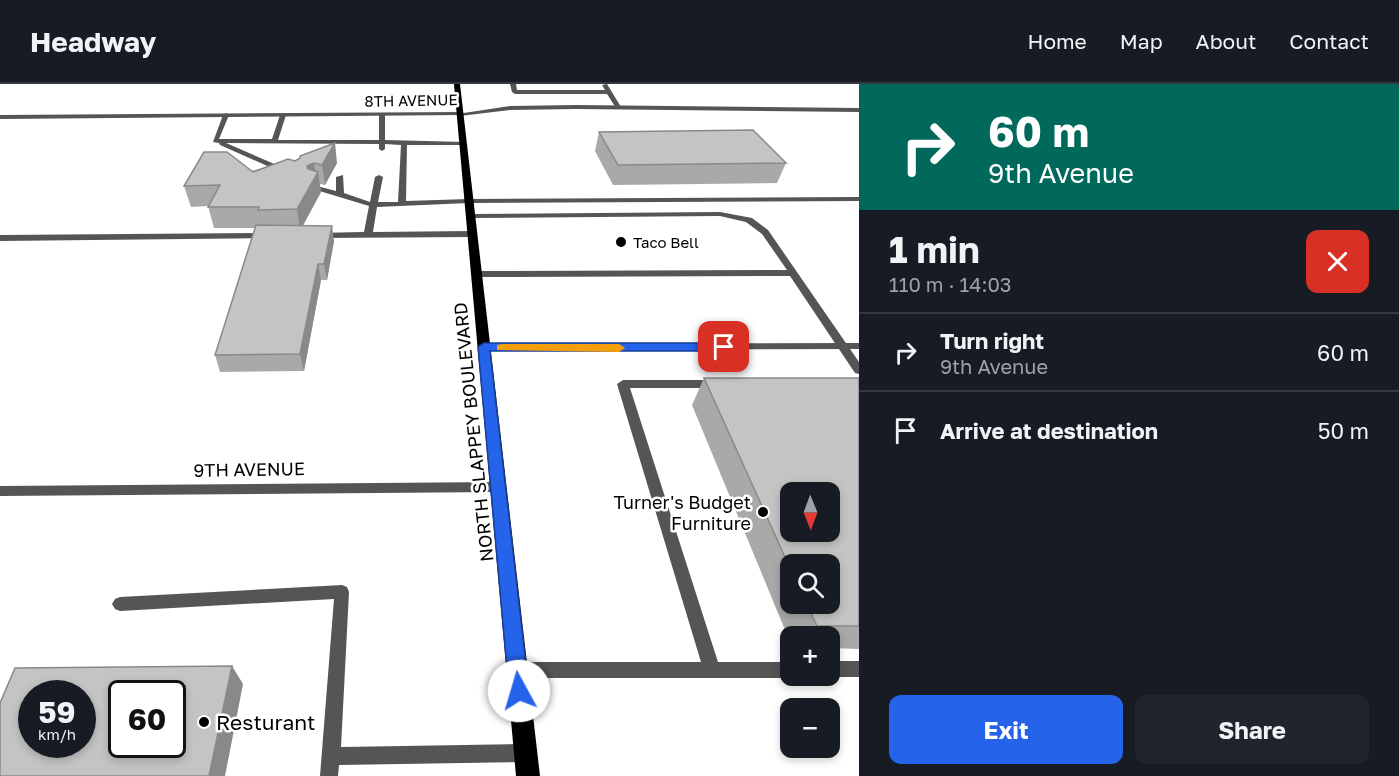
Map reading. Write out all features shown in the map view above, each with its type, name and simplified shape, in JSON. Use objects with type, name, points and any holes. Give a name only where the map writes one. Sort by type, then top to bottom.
[{"type":"main road","name":"NORTH SLAPPEY BOULEVARD","points":[[457,84],[528,776]]},
{"type":"street","points":[[513,84],[515,92],[609,92]]},
{"type":"street","points":[[604,84],[618,107]]},
{"type":"street","name":"8TH AVENUE","points":[[0,117],[460,114],[510,108],[618,107],[859,110]]},
{"type":"street","points":[[215,141],[226,115]]},
{"type":"street","points":[[274,142],[283,115]]},
{"type":"street","points":[[381,146],[382,115]]},
{"type":"street","points":[[215,141],[343,146],[463,143]]},
{"type":"street","points":[[215,141],[286,173]]},
{"type":"street","points":[[402,204],[404,143]]},
{"type":"street","points":[[340,177],[340,195]]},
{"type":"street","points":[[368,235],[379,177]]},
{"type":"street","points":[[316,187],[373,205],[720,214],[749,220],[765,232],[859,370]]},
{"type":"street","points":[[470,208],[859,199]]},
{"type":"street","points":[[308,235],[472,234]]},
{"type":"street","points":[[0,238],[273,236]]},
{"type":"street","points":[[476,274],[793,273]]},
{"type":"street","points":[[484,347],[859,346]]},
{"type":"street","points":[[712,670],[623,384],[729,384]]},
{"type":"street","name":"9TH AVENUE","points":[[0,490],[498,487]]},
{"type":"street","points":[[120,604],[342,592],[329,776]]},
{"type":"street","points":[[517,670],[780,669]]},
{"type":"street","points":[[840,669],[859,669]]},
{"type":"street","points":[[331,756],[525,753]]},
{"type":"building","points":[[753,130],[786,163],[618,165],[599,132]]},
{"type":"building","points":[[335,143],[322,165],[314,163],[307,166],[308,169],[318,172],[297,209],[258,210],[259,207],[208,207],[220,185],[184,186],[204,152],[227,152],[253,172],[288,159],[295,161],[300,156]]},
{"type":"building","points":[[256,225],[332,226],[324,264],[318,264],[300,354],[215,355]]},
{"type":"building","points":[[704,378],[859,378],[859,626],[817,626],[811,614],[840,614],[840,554],[784,554]]},
{"type":"building","points":[[232,666],[209,776],[0,776],[0,703],[15,668]]},
{"type":"slow traffic","points":[[502,347],[619,348]]},
{"type":"place","name":"Taco Bell","points":[[621,242]]},
{"type":"place","name":"Turner's Budget Furniture","points":[[763,512]]},
{"type":"place","name":"Resturant","points":[[204,722]]},
{"type":"route","points":[[519,691],[484,347],[724,347]]}]
